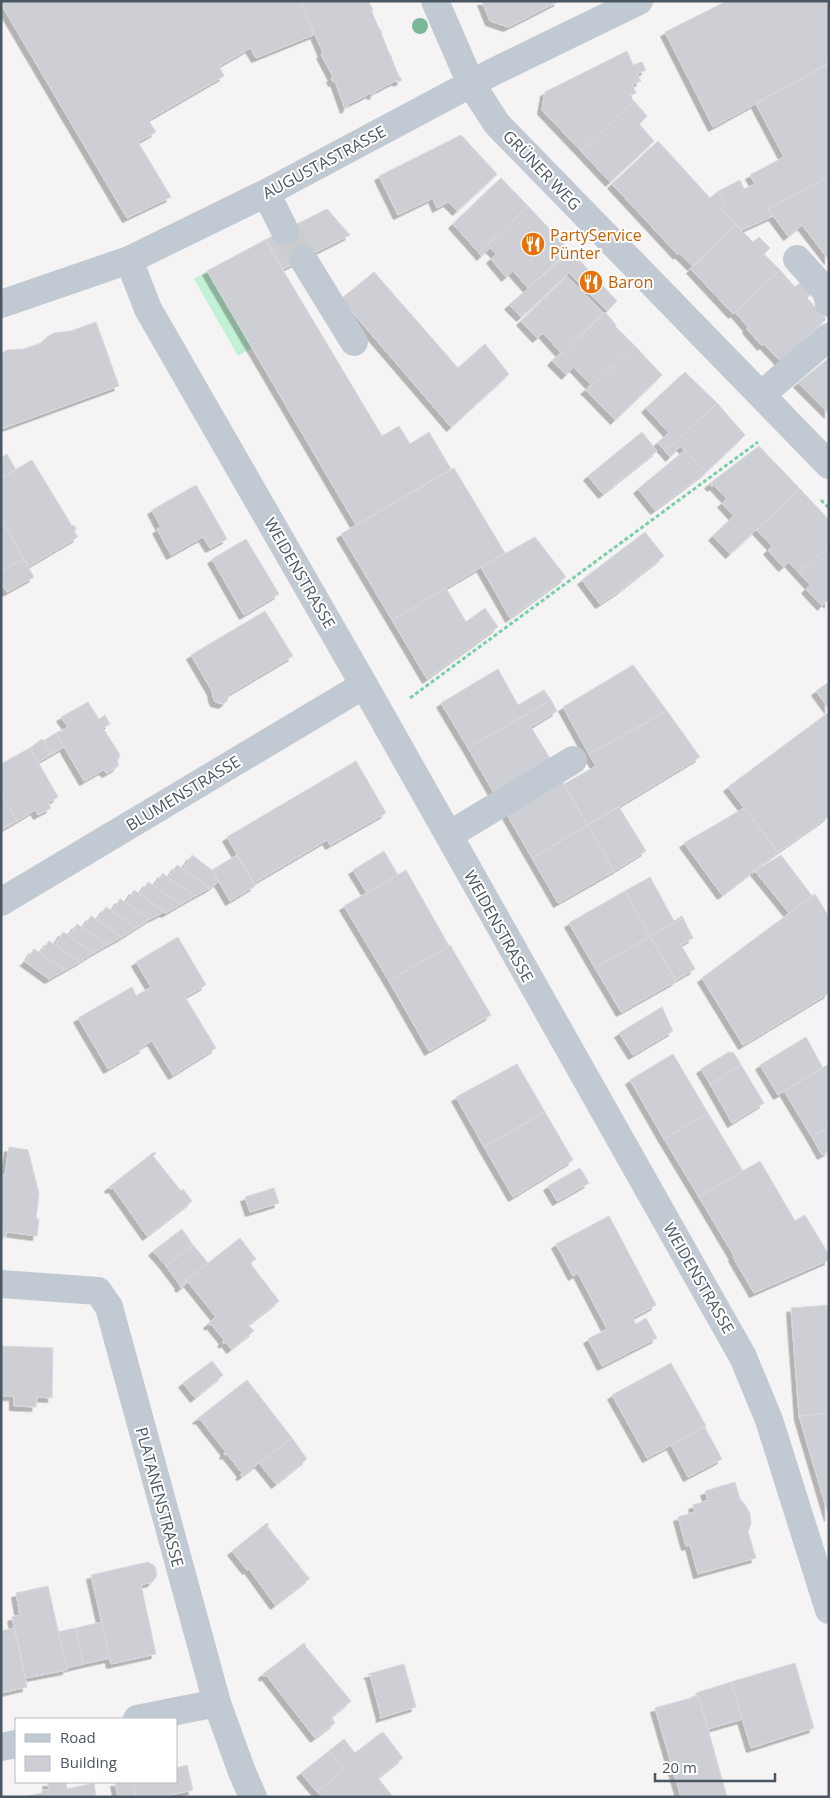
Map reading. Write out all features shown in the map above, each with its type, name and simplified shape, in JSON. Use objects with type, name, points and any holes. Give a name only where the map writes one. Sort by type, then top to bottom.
[{"type":"street","name":"GRÜNER WEG","points":[[435,1],[471,84],[498,124],[829,465]]},
{"type":"street","name":"AUGUSTASTRASSE","points":[[1,304],[129,260],[266,193],[471,84],[639,1]]},
{"type":"street","points":[[266,193],[285,231]]},
{"type":"street","points":[[797,258],[826,291],[829,303]]},
{"type":"street","points":[[303,259],[354,342]]},
{"type":"street","name":"WEIDENSTRASSE","points":[[129,260],[148,308],[383,718],[743,1357],[769,1420],[829,1610]]},
{"type":"street","points":[[761,395],[829,337]]},
{"type":"street","name":"BLUMENSTRASSE","points":[[1,902],[364,685]]},
{"type":"street","points":[[449,835],[573,760]]},
{"type":"street","name":"PLATANENSTRASSE","points":[[1,1284],[98,1291],[109,1307],[217,1703],[253,1797]]},
{"type":"street","points":[[142,1718],[217,1703]]},
{"type":"street","points":[[1,1747],[15,1744]]},
{"type":"path","points":[[383,718],[786,421]]},
{"type":"green space","points":[[207,271],[253,347],[238,356],[194,279]]},
{"type":"building","points":[[1,1],[301,1],[303,5],[301,6],[313,30],[313,35],[256,58],[250,48],[219,66],[224,76],[148,120],[156,132],[138,142],[171,197],[127,218],[1,4]]},
{"type":"building","points":[[301,1],[368,1],[399,77],[402,80],[398,82],[397,80],[374,92],[375,94],[372,95],[371,93],[347,105],[348,107],[345,109],[335,81],[333,82],[331,78],[333,77],[321,54],[323,53],[315,34],[313,35],[313,30],[301,6],[303,5]]},
{"type":"building","points":[[482,1],[559,1],[508,27],[490,21]]},
{"type":"building","points":[[727,1],[829,1],[829,63],[713,127],[665,32]]},
{"type":"building","points":[[627,51],[633,65],[642,62],[646,70],[637,74],[641,81],[632,85],[636,93],[629,96],[634,101],[581,151],[542,110],[545,92]]},
{"type":"building","points":[[829,63],[829,176],[768,209],[773,216],[742,230],[721,209],[727,203],[717,192],[740,180],[744,189],[755,184],[750,175],[784,157],[756,104]]},
{"type":"building","points":[[634,101],[647,116],[639,124],[654,141],[610,182],[581,151]]},
{"type":"building","points":[[461,135],[497,174],[457,211],[448,202],[437,208],[433,198],[398,215],[379,176]]},
{"type":"building","points":[[658,141],[710,198],[717,192],[727,203],[721,209],[736,225],[692,266],[679,253],[678,255],[612,184]]},
{"type":"building","points":[[829,176],[829,260],[802,225],[788,236],[768,209]]},
{"type":"building","points":[[501,178],[528,206],[479,253],[453,224]]},
{"type":"building","points":[[528,206],[569,250],[528,288],[513,271],[506,277],[491,259],[496,254],[490,248],[481,256],[479,253]]},
{"type":"building","points":[[327,209],[350,235],[283,269],[265,240]]},
{"type":"building","points":[[736,225],[753,242],[759,237],[770,248],[764,254],[780,270],[733,314],[691,269]]},
{"type":"building","points":[[265,240],[382,436],[399,426],[410,444],[429,432],[451,469],[356,525],[207,271]]},
{"type":"building","points":[[571,251],[617,301],[607,311],[569,273],[521,317],[509,305]]},
{"type":"building","points":[[780,270],[795,287],[801,282],[812,293],[807,298],[826,319],[781,362],[764,344],[762,346],[735,312]]},
{"type":"building","points":[[374,272],[458,368],[485,344],[509,374],[451,427],[341,299]]},
{"type":"building","points":[[567,276],[603,313],[562,354],[543,333],[537,338],[521,321]]},
{"type":"building","points":[[605,312],[615,326],[635,346],[587,391],[585,390],[591,385],[574,367],[566,375],[552,361],[561,352],[562,354]]},
{"type":"building","points":[[96,322],[119,386],[1,429],[1,354],[7,350],[24,349],[41,343],[54,333],[71,331]]},
{"type":"building","points":[[635,346],[662,375],[615,420],[587,391]]},
{"type":"building","points":[[829,358],[829,414],[798,383]]},
{"type":"building","points":[[685,372],[717,403],[665,451],[657,443],[669,433],[646,408]]},
{"type":"building","points":[[717,403],[745,435],[706,472],[681,446],[670,457],[665,451]]},
{"type":"building","points":[[642,432],[657,451],[603,494],[588,476]]},
{"type":"building","points":[[759,446],[800,489],[730,554],[713,536],[734,516],[722,503],[727,499],[714,485],[712,487],[709,484]]},
{"type":"building","points":[[685,450],[706,472],[655,510],[638,489]]},
{"type":"building","points":[[7,454],[16,470],[1,478],[1,458]]},
{"type":"building","points":[[32,460],[72,526],[74,525],[76,529],[74,531],[78,537],[29,566],[1,520],[1,478]]},
{"type":"building","points":[[454,468],[505,553],[392,620],[341,534]]},
{"type":"building","points":[[196,485],[227,539],[210,548],[203,537],[171,555],[157,529],[161,527],[152,510]]},
{"type":"building","points":[[800,489],[829,520],[829,545],[799,573],[789,562],[783,567],[768,550],[772,546],[757,530]]},
{"type":"building","points":[[4,524],[24,558],[1,571],[1,525]]},
{"type":"building","points":[[645,532],[664,556],[600,604],[582,580]]},
{"type":"building","points":[[535,537],[566,577],[510,618],[481,567]]},
{"type":"building","points":[[246,539],[279,594],[244,615],[212,559]]},
{"type":"building","points":[[829,545],[829,604],[826,601],[822,606],[806,589],[810,585],[799,573]]},
{"type":"building","points":[[23,559],[34,577],[7,592],[1,583],[1,571]]},
{"type":"building","points":[[446,588],[466,622],[485,608],[498,627],[427,679],[392,620]]},
{"type":"building","points":[[265,611],[293,656],[229,694],[227,701],[223,704],[215,702],[212,691],[191,655]]},
{"type":"building","points":[[633,665],[667,711],[589,754],[563,707]]},
{"type":"building","points":[[498,669],[518,705],[544,690],[551,700],[468,748],[441,703]]},
{"type":"building","points":[[829,682],[829,709],[816,691]]},
{"type":"building","points":[[551,700],[557,711],[531,727],[551,760],[494,793],[468,748]]},
{"type":"building","points":[[88,702],[99,719],[105,715],[110,724],[103,728],[120,755],[117,767],[107,773],[103,770],[84,781],[56,733],[68,727],[61,717]]},
{"type":"building","points":[[667,711],[700,757],[588,825],[564,784],[596,766],[589,754]]},
{"type":"building","points":[[829,712],[829,816],[778,852],[728,787]]},
{"type":"building","points":[[56,733],[64,747],[52,754],[43,741]]},
{"type":"building","points":[[42,739],[52,754],[38,762],[30,748]]},
{"type":"building","points":[[30,748],[58,797],[48,803],[51,808],[38,815],[35,810],[17,821],[1,794],[1,764]]},
{"type":"building","points":[[356,761],[386,813],[330,845],[327,840],[254,883],[227,837]]},
{"type":"building","points":[[562,781],[588,825],[532,858],[506,813]]},
{"type":"building","points":[[1,794],[17,821],[1,830]]},
{"type":"building","points":[[619,807],[646,851],[614,871],[588,825]]},
{"type":"building","points":[[744,808],[778,852],[722,895],[684,843]]},
{"type":"building","points":[[588,825],[614,871],[558,903],[532,858]]},
{"type":"building","points":[[384,851],[398,875],[367,893],[353,870]]},
{"type":"building","points":[[192,855],[212,870],[218,882],[210,888],[183,869]]},
{"type":"building","points":[[237,855],[255,886],[230,901],[212,870]]},
{"type":"building","points":[[781,855],[812,896],[789,913],[755,871]]},
{"type":"building","points":[[177,865],[210,888],[195,896],[168,878]]},
{"type":"building","points":[[406,870],[449,946],[389,981],[344,906]]},
{"type":"building","points":[[163,873],[195,896],[181,904],[154,886]]},
{"type":"building","points":[[650,877],[674,921],[682,916],[683,918],[650,936],[625,891]]},
{"type":"building","points":[[148,882],[181,904],[166,913],[164,912],[140,894]]},
{"type":"building","points":[[134,890],[164,912],[150,919],[126,903]]},
{"type":"building","points":[[625,891],[650,936],[595,968],[569,923]]},
{"type":"building","points":[[815,894],[829,917],[829,993],[743,1045],[702,978]]},
{"type":"building","points":[[120,899],[150,919],[136,928],[112,911]]},
{"type":"building","points":[[106,907],[136,928],[122,937],[97,920]]},
{"type":"building","points":[[91,916],[122,937],[107,945],[83,928]]},
{"type":"building","points":[[683,918],[693,938],[681,945],[695,969],[676,980],[650,936]]},
{"type":"building","points":[[77,924],[107,945],[93,953],[69,936]]},
{"type":"building","points":[[63,932],[93,953],[79,962],[55,945]]},
{"type":"building","points":[[650,936],[676,981],[621,1012],[595,968]]},
{"type":"building","points":[[178,937],[206,985],[185,997],[216,1048],[173,1075],[152,1041],[143,1046],[144,1048],[108,1069],[78,1018],[132,987],[136,996],[151,987],[136,962]]},
{"type":"building","points":[[49,941],[79,962],[65,970],[40,953]]},
{"type":"building","points":[[450,945],[491,1015],[429,1051],[389,981]]},
{"type":"building","points":[[34,949],[65,970],[49,979],[24,961],[26,961]]},
{"type":"building","points":[[662,1007],[673,1031],[633,1055],[619,1033]]},
{"type":"building","points":[[806,1037],[823,1068],[778,1095],[760,1065]]},
{"type":"building","points":[[729,1052],[734,1053],[741,1065],[710,1084],[701,1069]]},
{"type":"building","points":[[673,1054],[708,1113],[664,1139],[630,1080]]},
{"type":"building","points":[[517,1064],[545,1112],[484,1147],[456,1097]]},
{"type":"building","points":[[829,1064],[829,1127],[812,1137],[784,1091]]},
{"type":"building","points":[[741,1065],[764,1103],[732,1123],[710,1084]]},
{"type":"building","points":[[545,1112],[573,1160],[513,1197],[484,1147]]},
{"type":"building","points":[[708,1113],[743,1171],[699,1197],[664,1139]]},
{"type":"building","points":[[829,1127],[829,1151],[822,1155],[812,1137]]},
{"type":"building","points":[[9,1147],[28,1150],[39,1194],[36,1219],[39,1219],[37,1236],[7,1232],[6,1237],[1,1236],[1,1175],[5,1175]]},
{"type":"building","points":[[154,1152],[156,1153],[153,1156],[181,1191],[183,1189],[192,1201],[147,1236],[113,1188],[110,1189],[109,1187]]},
{"type":"building","points":[[760,1161],[795,1221],[805,1215],[829,1255],[829,1260],[754,1293],[699,1197]]},
{"type":"building","points":[[580,1168],[589,1183],[557,1201],[548,1186]]},
{"type":"building","points":[[274,1188],[279,1203],[250,1212],[245,1197]]},
{"type":"building","points":[[609,1216],[656,1305],[632,1318],[636,1324],[646,1318],[657,1338],[602,1366],[588,1339],[607,1329],[578,1273],[573,1276],[556,1244]]},
{"type":"building","points":[[182,1229],[193,1245],[166,1266],[153,1251]]},
{"type":"building","points":[[240,1238],[256,1259],[250,1263],[279,1301],[248,1325],[254,1331],[231,1349],[226,1342],[224,1344],[222,1342],[224,1340],[211,1324],[210,1326],[208,1324],[216,1317],[188,1282],[181,1288],[179,1286]]},
{"type":"building","points":[[193,1245],[208,1263],[180,1285],[166,1266]]},
{"type":"building","points":[[829,1305],[829,1413],[799,1416],[791,1308]]},
{"type":"building","points":[[1,1346],[53,1348],[52,1398],[37,1397],[36,1407],[14,1406],[14,1396],[1,1396]]},
{"type":"building","points":[[212,1361],[223,1375],[195,1398],[183,1383]]},
{"type":"building","points":[[671,1363],[706,1426],[647,1458],[612,1395]]},
{"type":"building","points":[[247,1380],[292,1438],[242,1476],[240,1475],[242,1473],[227,1454],[225,1455],[224,1453],[226,1452],[200,1419],[197,1419]]},
{"type":"building","points":[[829,1413],[829,1517],[799,1416]]},
{"type":"building","points":[[704,1426],[722,1459],[688,1477],[671,1445]]},
{"type":"building","points":[[292,1438],[307,1459],[276,1484],[259,1463]]},
{"type":"building","points":[[735,1482],[740,1499],[750,1514],[751,1523],[748,1532],[756,1558],[698,1574],[690,1545],[686,1546],[678,1517],[695,1512],[693,1505],[708,1500],[705,1491]]},
{"type":"building","points":[[267,1523],[269,1525],[267,1526],[310,1578],[275,1605],[249,1569],[247,1570],[232,1551]]},
{"type":"building","points":[[148,1562],[155,1566],[157,1576],[152,1582],[141,1585],[156,1654],[111,1664],[91,1575]]},
{"type":"building","points":[[48,1586],[67,1670],[26,1678],[12,1617],[20,1615],[16,1593]]},
{"type":"building","points":[[102,1622],[110,1658],[83,1664],[76,1628]]},
{"type":"building","points":[[14,1628],[27,1687],[1,1693],[1,1631]]},
{"type":"building","points":[[76,1628],[83,1664],[67,1668],[58,1632]]},
{"type":"building","points":[[304,1643],[351,1701],[331,1717],[335,1723],[315,1738],[266,1675],[264,1677],[263,1674]]},
{"type":"building","points":[[795,1663],[814,1728],[751,1748],[731,1682]]},
{"type":"building","points":[[404,1664],[416,1707],[380,1718],[370,1675],[368,1674]]},
{"type":"building","points":[[731,1682],[743,1719],[708,1729],[696,1693]]},
{"type":"building","points":[[698,1696],[727,1797],[681,1797],[655,1708]]},
{"type":"building","points":[[381,1733],[384,1733],[403,1758],[378,1778],[393,1797],[323,1797],[317,1792],[344,1770],[329,1751],[344,1739],[355,1753]]},
{"type":"building","points":[[329,1751],[344,1770],[317,1792],[301,1773]]},
{"type":"building","points":[[187,1765],[193,1790],[162,1797],[136,1797],[133,1783],[178,1783],[178,1767]]},
{"type":"building","points":[[47,1783],[66,1783],[67,1789],[94,1783],[96,1797],[23,1797],[42,1793],[42,1791],[49,1789]]},
{"type":"building","points":[[115,1783],[133,1783],[136,1797],[118,1797]]},
{"type":"tunnel","points":[[285,231],[303,259]]},
{"type":"place","name":"PartyService Pünter","points":[[533,244]]},
{"type":"place","name":"Baron","points":[[591,282]]}]
